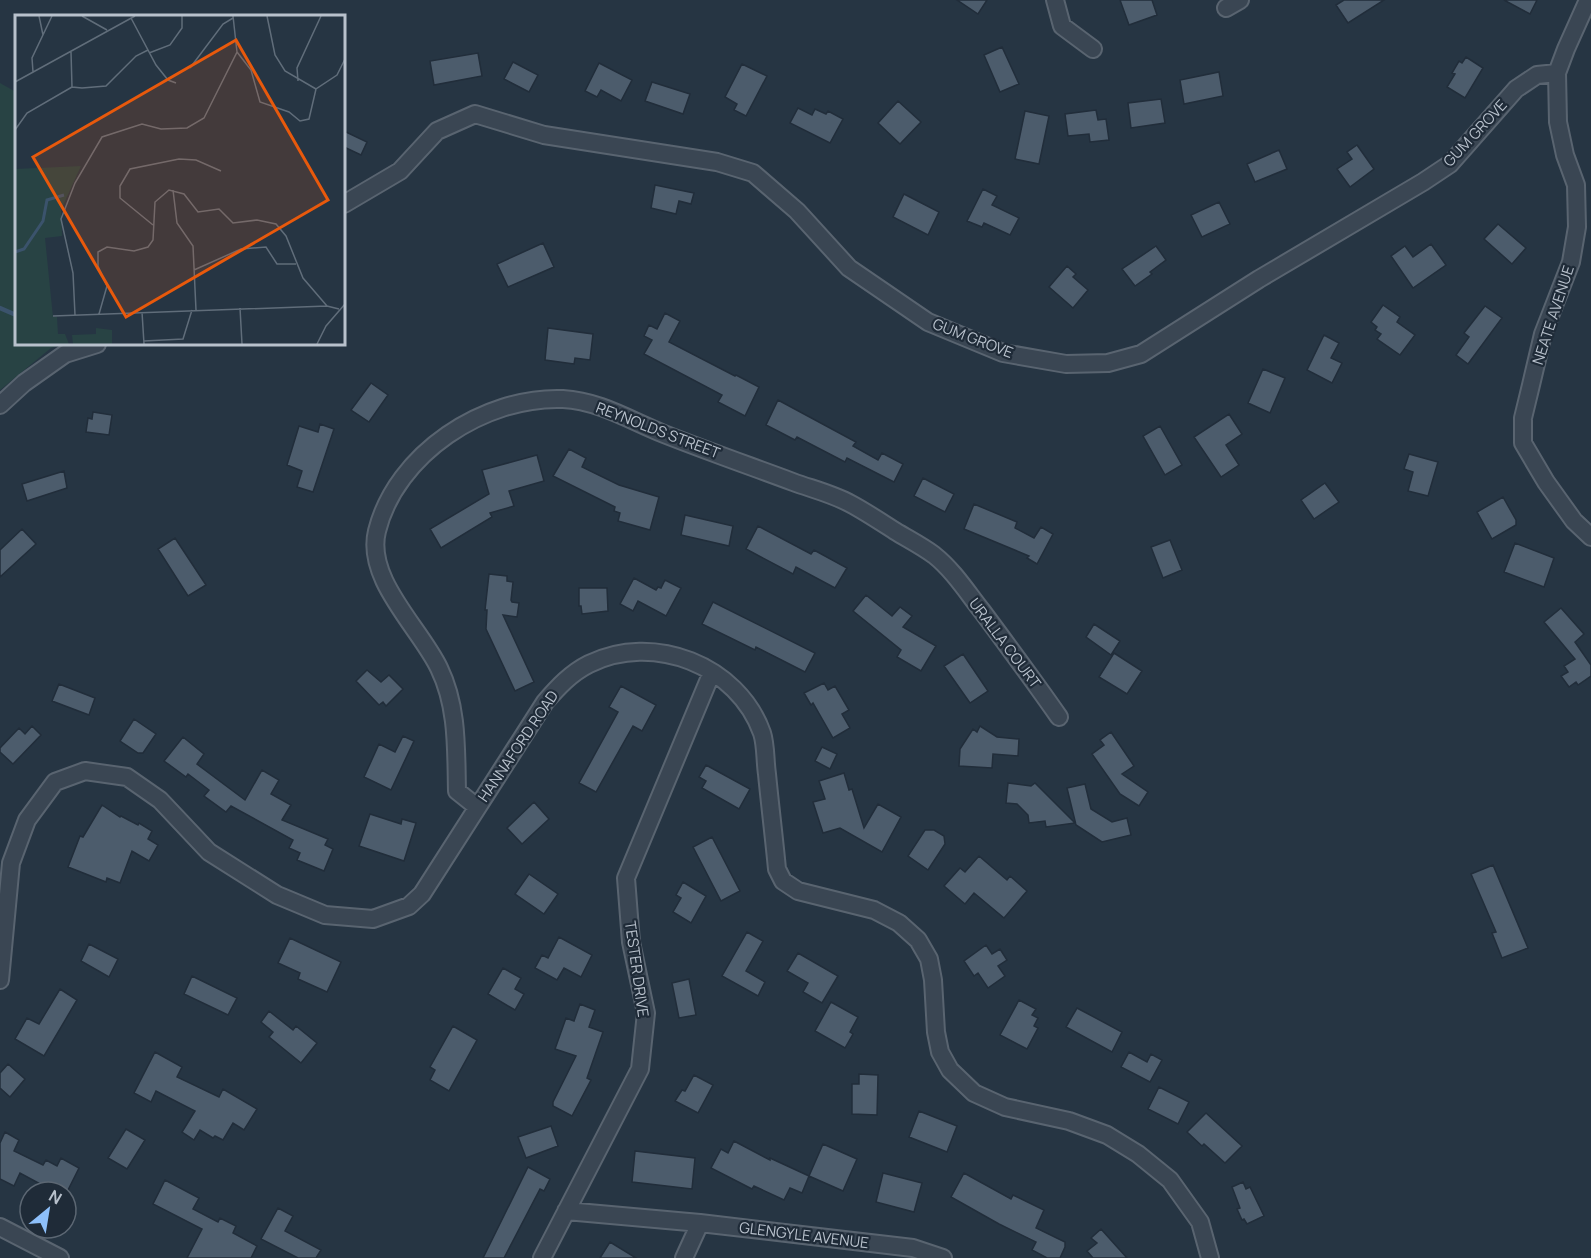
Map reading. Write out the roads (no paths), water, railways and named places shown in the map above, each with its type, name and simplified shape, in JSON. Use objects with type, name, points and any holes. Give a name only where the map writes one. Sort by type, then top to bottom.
[{"type":"street","points":[[1055,0],[1062,26],[1093,49]]},
{"type":"street","points":[[1557,73],[1588,0]]},
{"type":"street","name":"GUM GROVE","points":[[345,203],[400,171],[436,131],[475,114],[543,135],[717,162],[753,173],[797,211],[849,268],[928,322],[1003,353],[1066,364],[1108,363],[1142,354],[1259,279],[1423,182],[1450,164],[1516,89],[1537,75],[1557,73]]},
{"type":"street","name":"NEATE AVENUE","points":[[1557,73],[1558,122],[1565,154],[1576,184],[1577,226],[1571,262],[1544,334],[1531,385],[1523,418],[1523,443],[1546,482],[1574,521],[1591,537]]},
{"type":"street","points":[[0,405],[24,383],[65,354],[94,345]]},
{"type":"street","name":"REYNOLDS STREET","points":[[477,807],[457,791],[456,723],[440,669],[386,584],[377,563],[376,536],[384,508],[396,486],[413,463],[465,424],[495,410],[531,402],[563,399],[597,405],[627,416],[661,433],[851,504],[933,554],[951,570]]},
{"type":"street","name":"URALLA COURT","points":[[951,570],[1027,670],[1059,717]]},
{"type":"street","name":"HANNAFORD ROAD","points":[[0,980],[11,863],[27,820],[55,782],[85,771],[127,777],[160,800],[209,852],[277,895],[325,915],[373,919],[409,906],[422,894],[545,702],[564,680],[589,664],[614,655],[640,651],[663,652],[687,658],[711,672],[733,687],[749,708],[762,734],[777,869],[783,881],[798,891],[874,910],[899,923],[918,940],[929,959],[933,980],[936,1032],[940,1052],[950,1070],[974,1093],[1005,1107],[1069,1121],[1107,1135],[1138,1154],[1170,1180],[1200,1222],[1210,1258]]},
{"type":"street","name":"TESTER DRIVE","points":[[542,1258],[640,1069],[646,1013],[631,942],[626,878],[711,672]]},
{"type":"street","name":"GLENGYLE AVENUE","points":[[566,1211],[700,1223],[913,1248],[943,1258]]},
{"type":"street","points":[[684,1258],[700,1223]]},
{"type":"street","points":[[0,1227],[60,1258]]},
{"type":"waterway","points":[[0,308],[15,315]]}]
